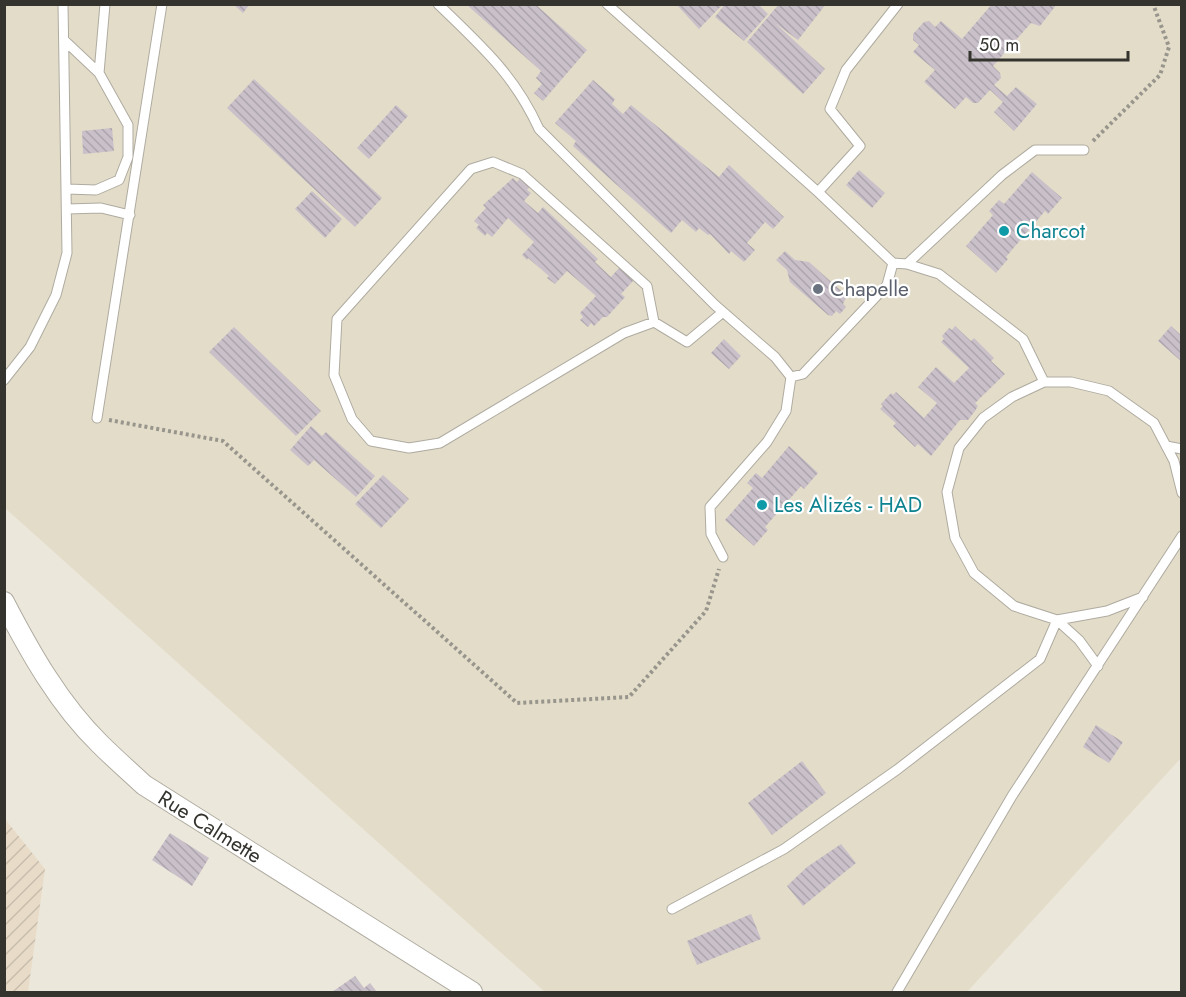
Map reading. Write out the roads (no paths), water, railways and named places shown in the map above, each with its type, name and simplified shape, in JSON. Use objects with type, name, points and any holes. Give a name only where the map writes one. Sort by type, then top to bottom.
[{"type":"street","name":"Rue Calmette","points":[[4,602],[47,678],[73,713],[98,743],[144,785],[472,993]]},
{"type":"lane","points":[[4,380],[30,347],[56,295],[67,253],[63,4]]},
{"type":"lane","points":[[99,73],[105,4]]},
{"type":"lane","points":[[97,418],[162,4]]},
{"type":"lane","points":[[438,4],[507,72],[527,102],[539,129],[723,312],[775,357],[791,376],[786,411],[767,442],[710,507],[711,534],[723,556]]},
{"type":"lane","points":[[607,4],[818,192],[893,263],[907,264],[939,274],[1023,339],[1044,382]]},
{"type":"lane","points":[[818,192],[860,146],[830,109],[846,70],[898,4]]},
{"type":"lane","points":[[64,40],[99,73],[128,125],[128,157],[119,180],[96,190],[67,189]]},
{"type":"lane","points":[[907,264],[1002,175],[1035,150],[1084,150]]},
{"type":"lane","points":[[654,322],[624,333],[440,443],[419,447],[409,448],[371,441],[352,419],[334,375],[337,320],[471,169],[493,162],[522,174],[646,286],[654,322],[687,342],[723,312]]},
{"type":"lane","points":[[68,209],[101,207],[130,215]]},
{"type":"lane","points":[[791,376],[803,374],[887,285],[893,263]]},
{"type":"lane","points":[[1098,666],[1079,640],[1057,620],[1014,606],[974,573],[955,538],[947,492],[959,447],[983,418],[1012,397],[1044,382],[1071,382],[1109,391],[1154,423],[1174,461],[1182,492]]},
{"type":"lane","points":[[1166,447],[1182,449]]},
{"type":"lane","points":[[897,993],[1012,796],[1182,536]]},
{"type":"lane","points":[[1057,620],[1107,611],[1143,597]]},
{"type":"lane","points":[[672,909],[784,849],[898,770],[1040,659],[1057,620]]},
{"type":"place","name":"Charcot","points":[[1004,231]]},
{"type":"place","name":"Chapelle","points":[[818,289]]},
{"type":"place","name":"Les Alizés - HAD","points":[[762,505]]}]
